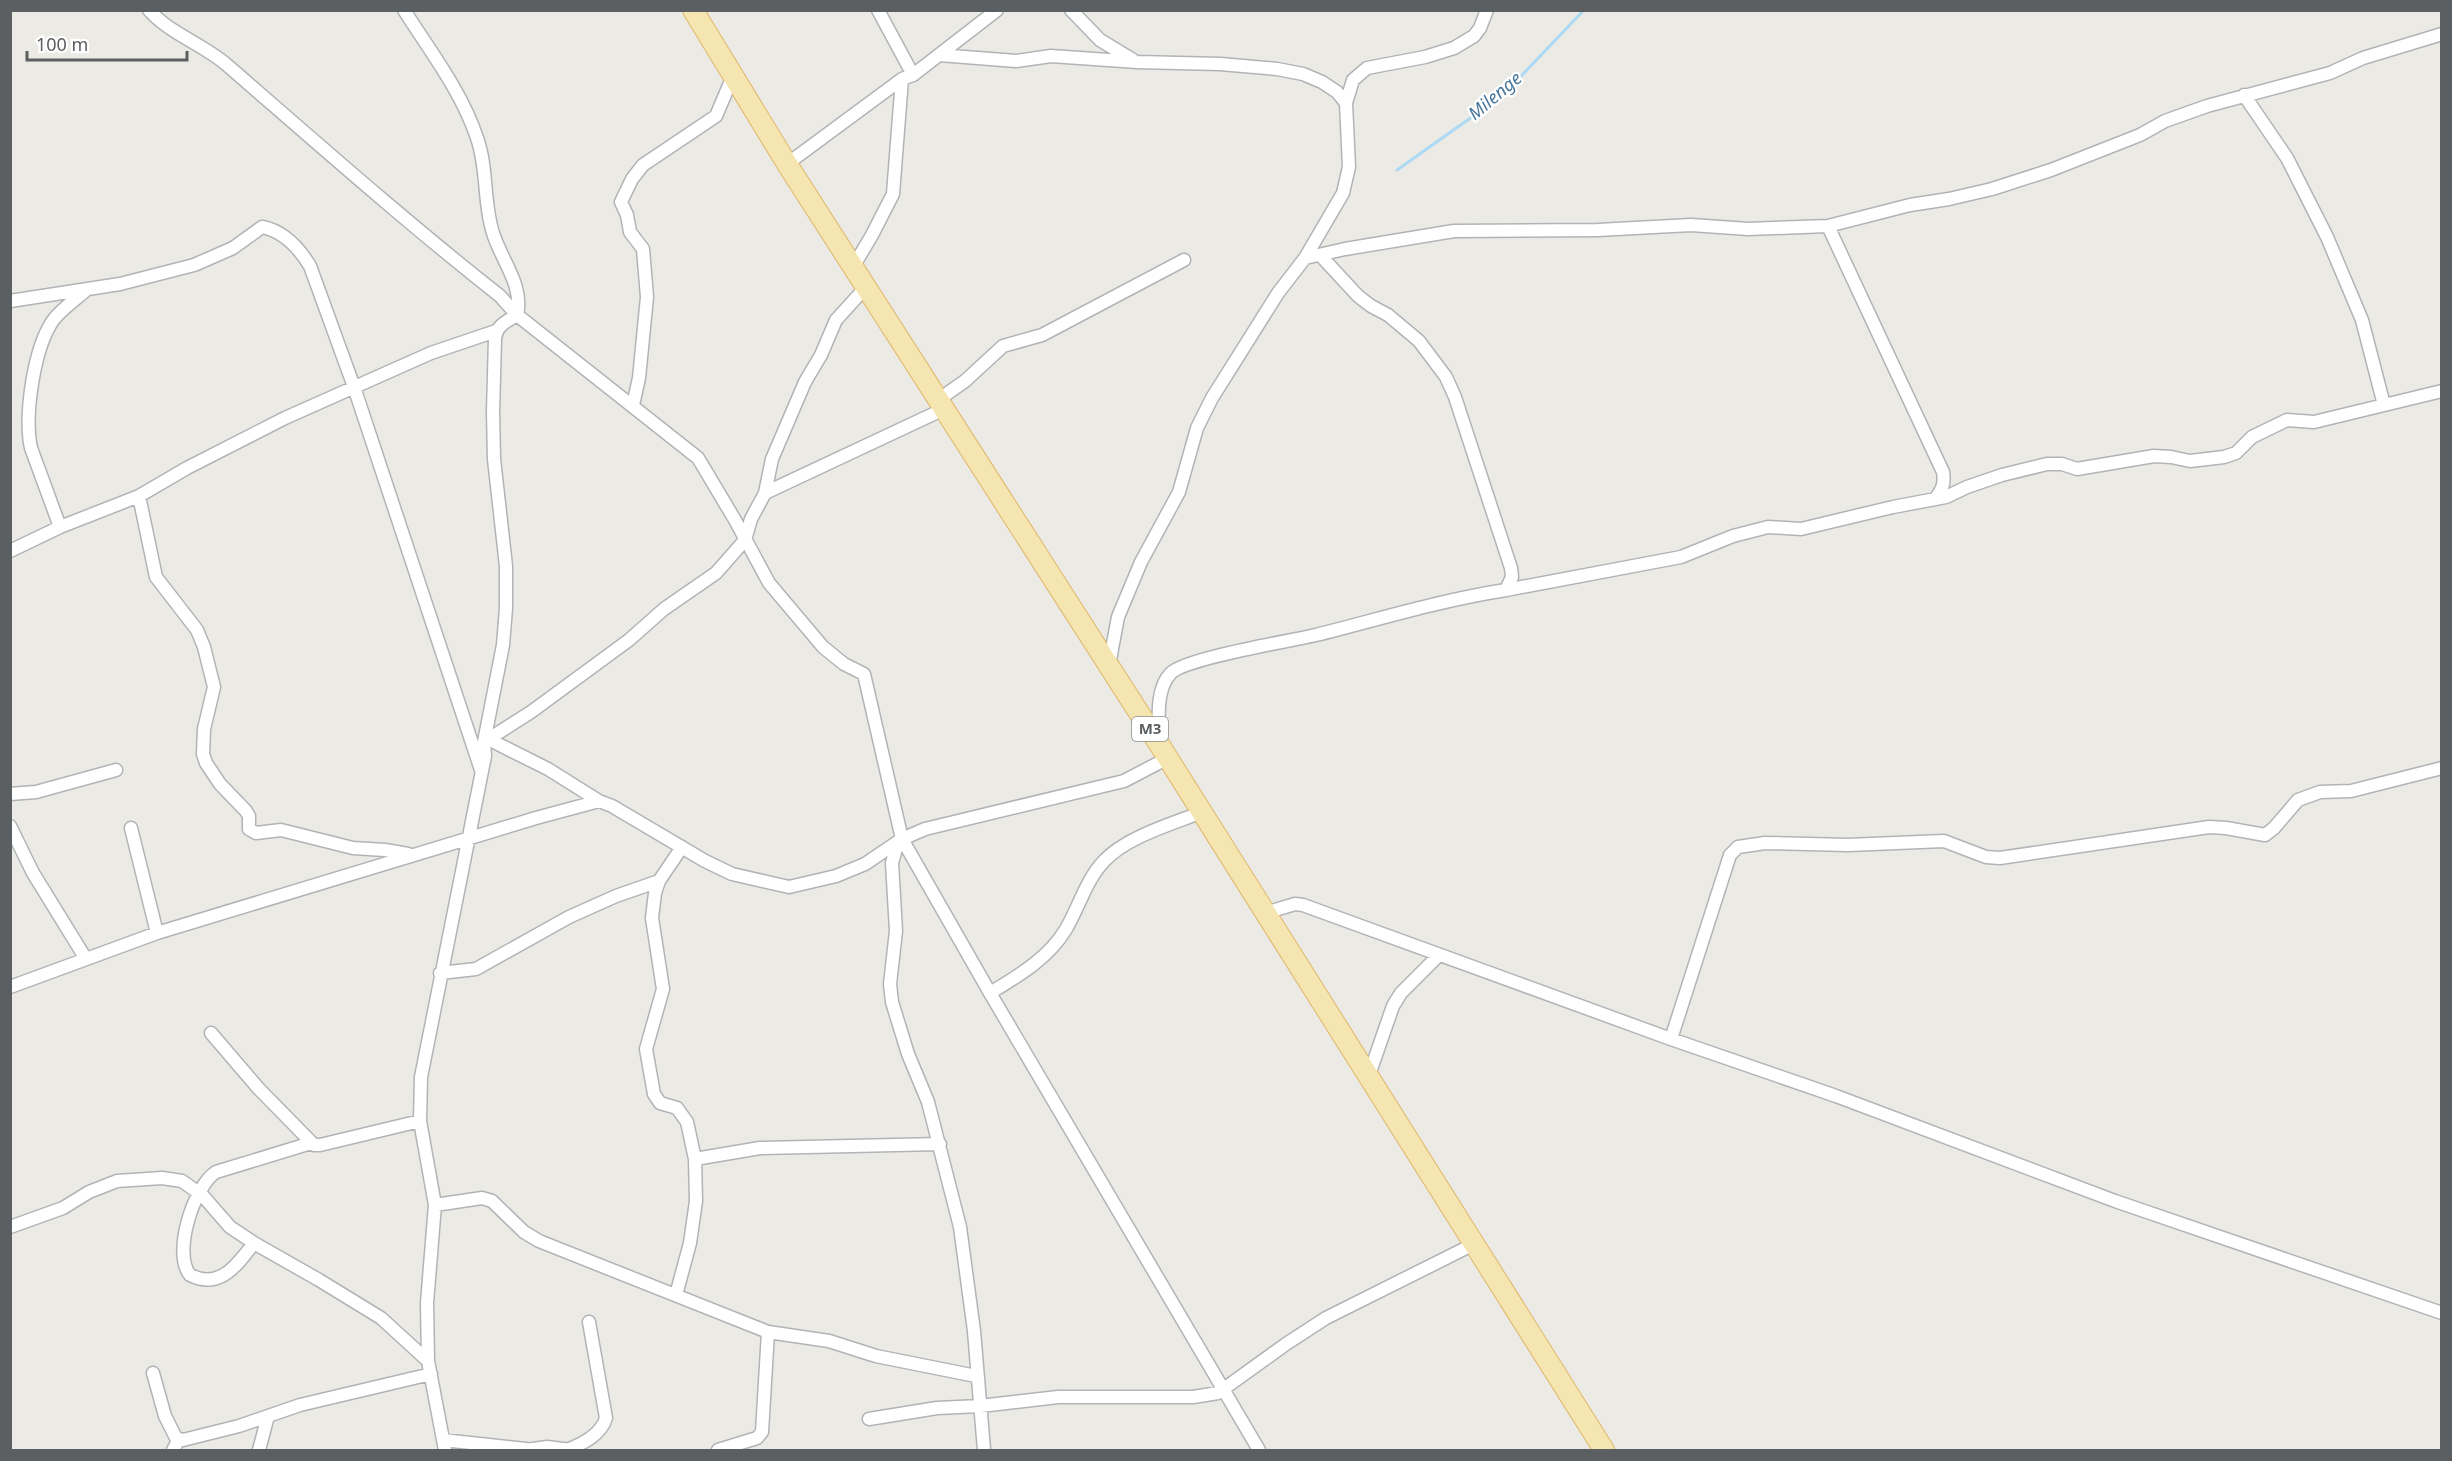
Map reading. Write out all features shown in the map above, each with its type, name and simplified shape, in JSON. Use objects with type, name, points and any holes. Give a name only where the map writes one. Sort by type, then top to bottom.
[{"type":"main road","name":"M3","points":[[693,10],[787,164],[1109,665],[1604,1450]]},
{"type":"street","points":[[148,10],[168,28],[208,50],[226,63],[294,125],[500,296],[517,315],[698,458],[769,583],[823,647],[844,664],[864,674],[902,839],[1259,1450]]},
{"type":"street","points":[[10,551],[60,527],[139,496],[187,468],[275,423],[354,387],[431,353],[496,331],[502,324],[517,315],[518,293],[493,234],[486,174],[477,137],[455,91],[405,10]]},
{"type":"street","points":[[853,267],[893,194],[908,77],[878,10]]},
{"type":"street","points":[[787,164],[939,55],[997,10]]},
{"type":"street","points":[[1071,10],[1100,40],[1137,62]]},
{"type":"street","points":[[1109,665],[1118,617],[1141,562],[1179,492],[1197,428],[1212,398],[1278,294],[1305,258],[1337,204],[1346,183],[1349,150],[1346,104],[1353,80],[1367,68],[1425,57],[1454,48],[1474,36],[1487,10]]},
{"type":"street","points":[[1305,258],[1454,231],[1598,230],[1691,225],[1748,229],[1828,226],[2014,182],[2140,135],[2165,121],[2244,95],[2330,73],[2363,58],[2442,34]]},
{"type":"street","points":[[939,55],[1016,61],[1051,56],[1277,69],[1303,74],[1322,82],[1337,92],[1346,104]]},
{"type":"street","points":[[633,405],[639,378],[647,297],[643,249],[630,232],[627,215],[621,202],[632,179],[643,165],[716,116],[734,76]]},
{"type":"street","points":[[2244,95],[2287,158],[2326,237],[2362,320],[2384,405]]},
{"type":"street","points":[[1828,226],[1943,472],[1945,481],[1935,499]]},
{"type":"street","points":[[10,301],[87,290],[194,265],[233,248],[258,229],[271,229],[300,249],[310,266],[354,387],[481,770]]},
{"type":"street","points":[[1320,255],[1358,296],[1388,315],[1419,341],[1446,376],[1511,568],[1512,577],[1506,590]]},
{"type":"street","points":[[765,493],[941,405],[1003,346],[1042,335],[1184,260]]},
{"type":"street","points":[[487,741],[629,640],[664,609],[716,573],[745,540],[751,519],[765,493],[772,459],[805,382],[821,355],[836,320],[866,287]]},
{"type":"street","points":[[60,527],[31,448],[29,436],[31,401],[38,352],[46,333],[60,313],[87,290]]},
{"type":"street","points":[[496,331],[494,459],[506,566],[506,608],[485,756],[421,1077],[420,1121],[435,1205],[427,1303],[428,1361],[444,1445],[534,1450],[547,1447],[569,1450],[590,1438],[606,1418],[590,1322]]},
{"type":"street","points":[[487,741],[548,769],[599,801],[612,806],[732,874],[789,887],[836,876],[865,864],[902,839],[925,829],[1124,781],[1163,751],[1159,712],[1163,682],[1173,670],[1216,657],[1427,605],[1682,557],[1732,536],[1768,527],[1801,529],[1946,497],[2002,475],[2047,464],[2062,464],[2078,469],[2161,456],[2206,461],[2236,453],[2252,437],[2287,420],[2314,422],[2442,390]]},
{"type":"street","points":[[139,496],[156,577],[197,630],[214,687],[204,729],[203,754],[206,763],[220,784],[246,811],[249,816],[249,829],[256,833],[281,830],[353,848],[385,850],[411,855]]},
{"type":"street","points":[[1671,1039],[1730,855],[1738,847],[1765,843],[1848,845],[1944,841],[1986,857],[2000,858],[2209,827],[2265,835],[2298,800],[2320,792],[2351,791],[2442,768]]},
{"type":"street","points":[[10,794],[36,792],[116,770]]},
{"type":"street","points":[[10,987],[157,933],[467,838],[599,801]]},
{"type":"street","points":[[990,993],[1032,966],[1050,950],[1065,929],[1096,872],[1117,849],[1202,812]]},
{"type":"street","points":[[10,826],[33,873],[86,959]]},
{"type":"street","points":[[131,828],[157,933]]},
{"type":"street","points":[[902,839],[892,863],[896,931],[890,984],[892,1002],[908,1054],[928,1102],[960,1227],[974,1331],[984,1450]]},
{"type":"street","points":[[676,1295],[690,1243],[695,1211],[695,1159],[687,1122],[677,1108],[660,1103],[654,1094],[646,1048],[663,989],[652,918],[655,893],[659,881],[682,847]]},
{"type":"street","points":[[440,973],[476,969],[569,917],[616,896],[659,881]]},
{"type":"street","points":[[1265,913],[1295,904],[1303,905],[1671,1039],[1836,1096],[2115,1201],[2442,1313]]},
{"type":"street","points":[[1368,1078],[1393,1006],[1401,993],[1439,955]]},
{"type":"street","points":[[211,1034],[259,1089],[311,1143]]},
{"type":"street","points":[[254,1243],[240,1262],[220,1278],[205,1280],[190,1275],[183,1263],[187,1228],[199,1192],[207,1179],[216,1172],[311,1143],[320,1145],[420,1121]]},
{"type":"street","points":[[695,1159],[760,1148],[940,1144]]},
{"type":"street","points":[[10,1227],[63,1208],[88,1192],[129,1179],[176,1179],[199,1192],[230,1227],[381,1318],[428,1361]]},
{"type":"street","points":[[435,1205],[482,1198],[492,1201],[524,1232],[539,1241],[768,1332],[829,1341],[876,1356],[976,1376]]},
{"type":"street","points":[[869,1419],[937,1408],[980,1406],[1058,1397],[1193,1397],[1218,1393],[1222,1388],[1326,1318],[1474,1244]]},
{"type":"street","points":[[718,1450],[757,1438],[762,1432],[768,1332]]},
{"type":"street","points":[[153,1373],[176,1445],[311,1402],[431,1374]]},
{"type":"street","points":[[259,1450],[268,1416]]},
{"type":"waterway","name":"Milenge","points":[[1397,170],[1503,95],[1584,10]]}]
